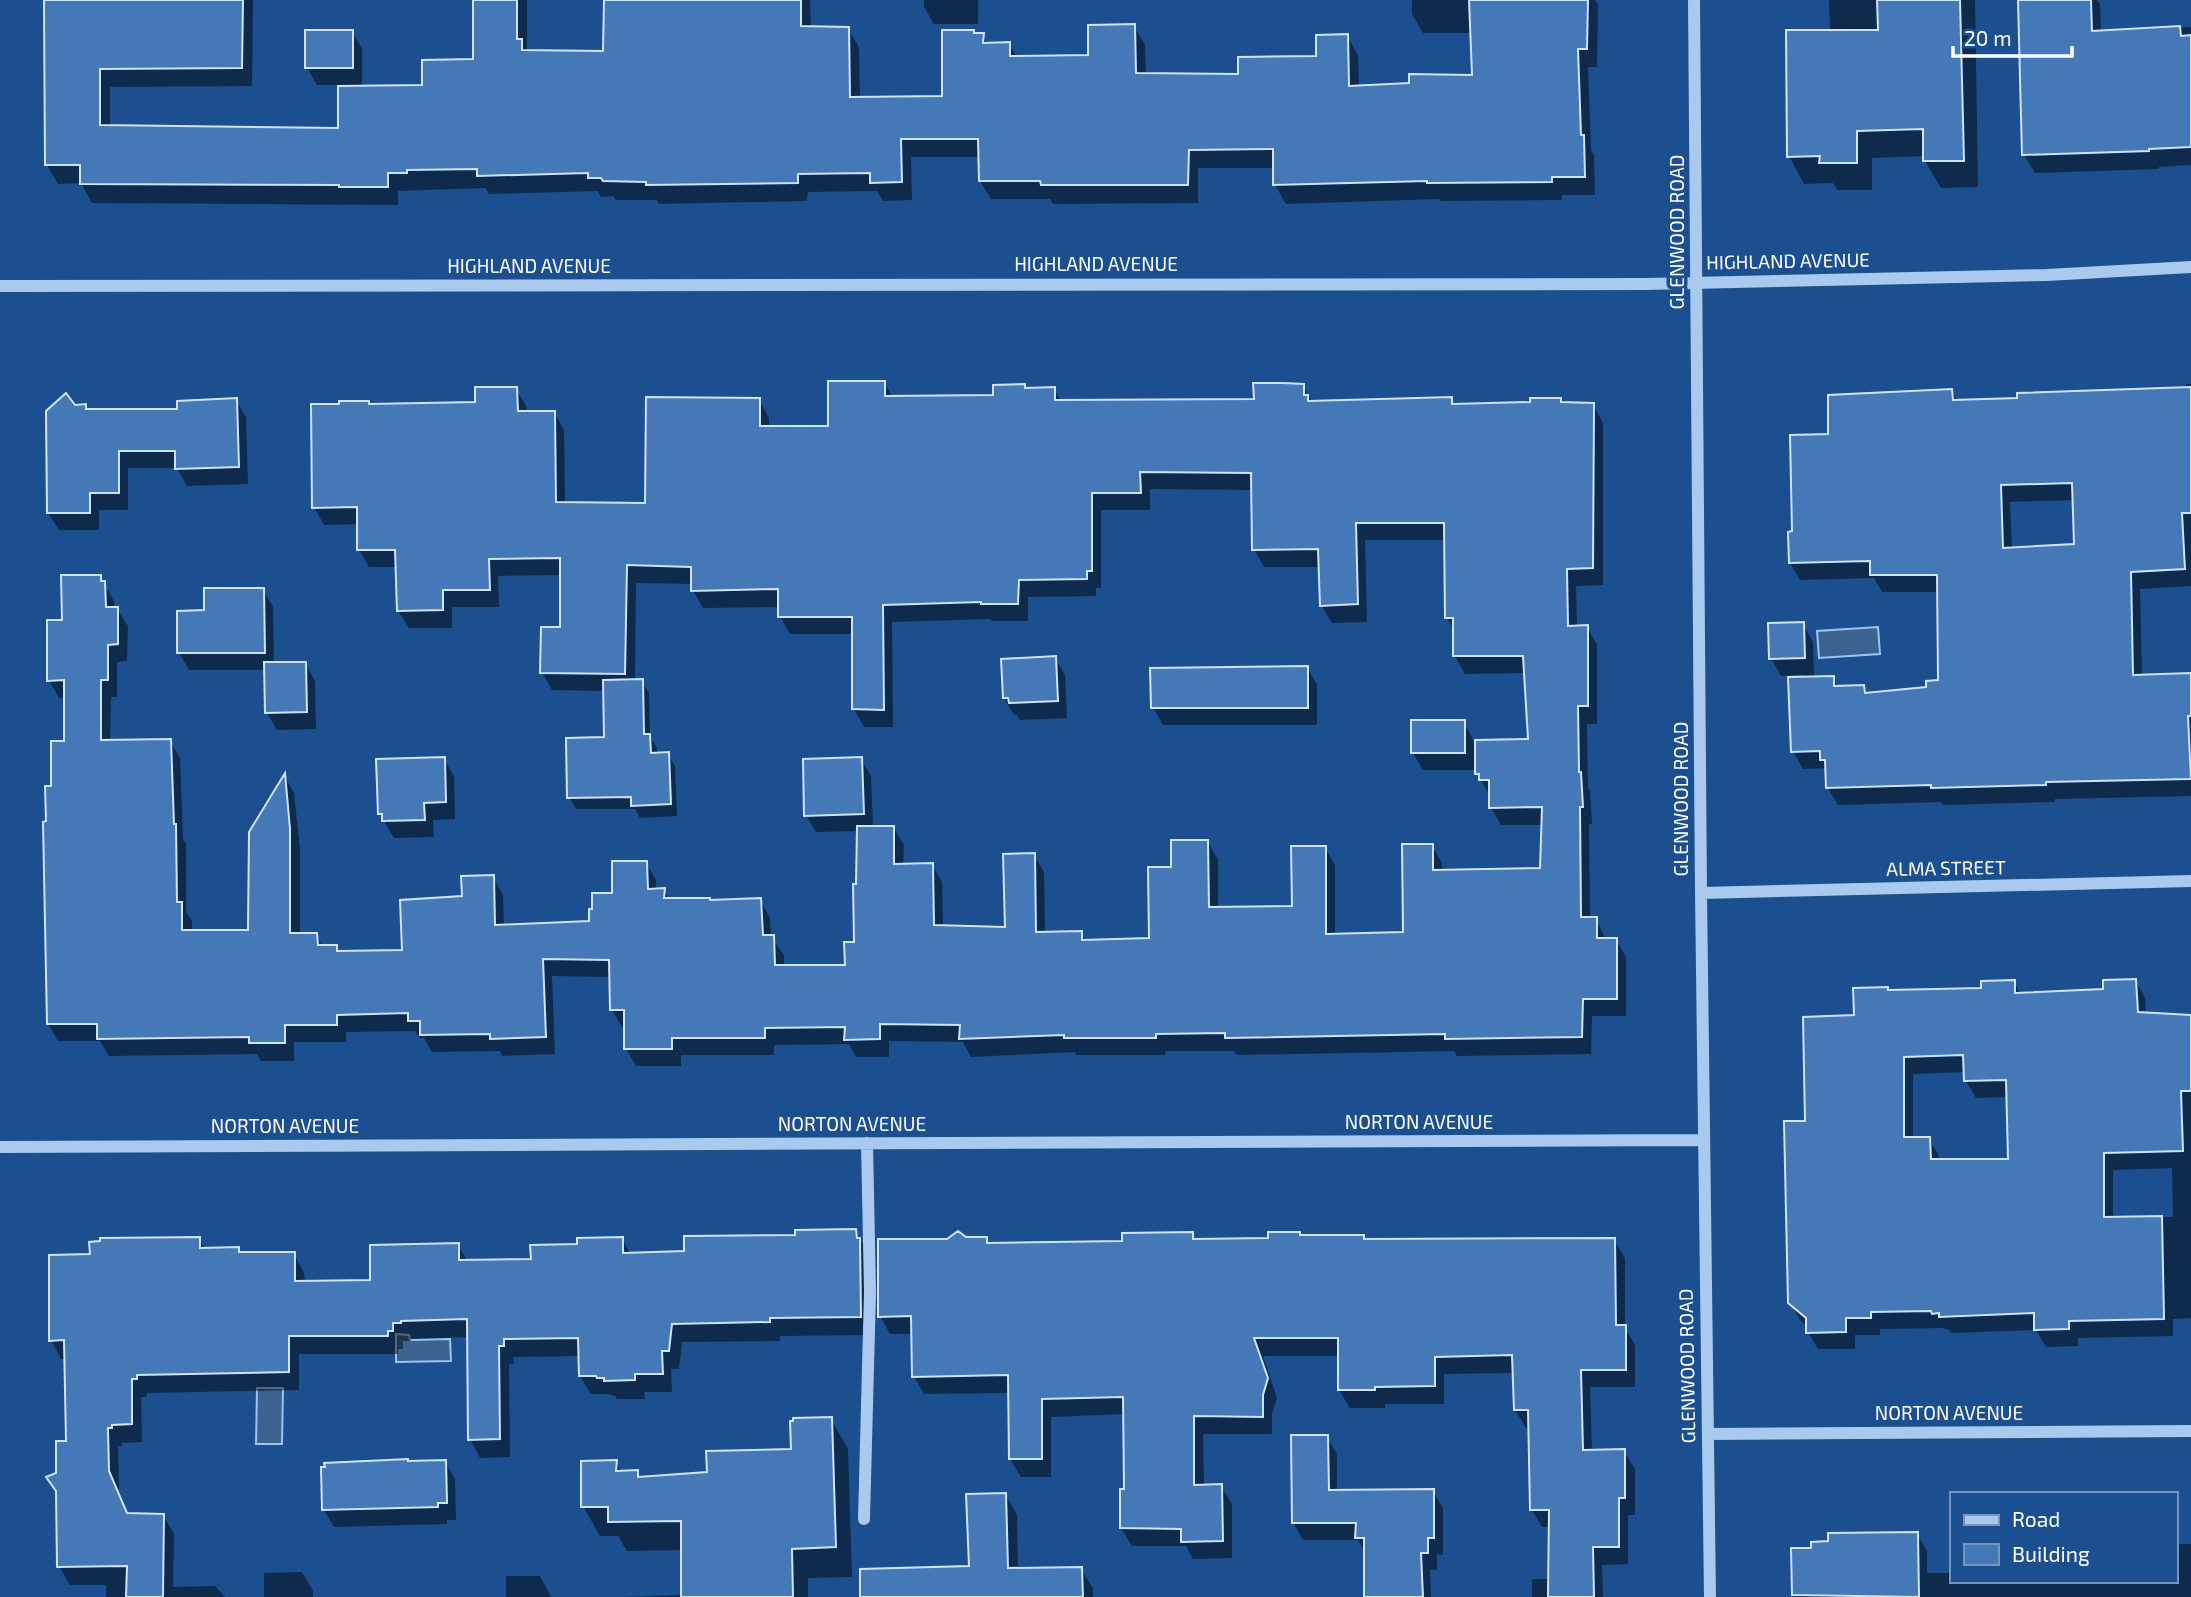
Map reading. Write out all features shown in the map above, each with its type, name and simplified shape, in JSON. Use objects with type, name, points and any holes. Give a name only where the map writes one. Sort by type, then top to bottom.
[{"type":"street","name":"GLENWOOD ROAD","points":[[1694,0],[1710,1597]]},
{"type":"street","name":"HIGHLAND AVENUE","points":[[0,286],[1646,284],[2047,275],[2191,267]]},
{"type":"street","name":"ALMA STREET","points":[[1701,893],[2191,881]]},
{"type":"street","name":"NORTON AVENUE","points":[[0,1147],[1704,1140]]},
{"type":"street","points":[[864,1519],[870,1292],[867,1143]]},
{"type":"street","name":"NORTON AVENUE","points":[[1708,1434],[2191,1431]]},
{"type":"water","points":[[1878,627],[1880,654],[1819,658],[1817,631]]},
{"type":"water","points":[[396,1334],[409,1335],[410,1340],[450,1339],[451,1361],[396,1362]]},
{"type":"water","points":[[257,1388],[283,1388],[282,1444],[256,1444]]},
{"type":"building","points":[[44,0],[243,0],[242,68],[100,69],[100,125],[338,128],[338,86],[422,85],[422,60],[473,59],[473,0],[517,0],[517,39],[522,39],[522,50],[603,51],[604,0],[801,0],[801,26],[849,27],[850,97],[942,96],[942,30],[974,30],[974,33],[984,33],[983,43],[1010,42],[1010,56],[1088,55],[1088,25],[1135,24],[1136,73],[1238,74],[1238,57],[1316,56],[1316,35],[1348,34],[1349,86],[1409,83],[1409,74],[1472,75],[1469,0],[1588,0],[1587,49],[1578,49],[1585,177],[1552,177],[1552,182],[1427,181],[1273,185],[1273,149],[1189,150],[1188,185],[1041,185],[1040,181],[979,181],[978,139],[901,139],[902,182],[870,183],[870,173],[798,174],[798,183],[646,185],[646,182],[588,178],[588,173],[477,176],[477,169],[407,170],[407,173],[388,173],[388,187],[80,184],[80,165],[45,165]]},
{"type":"building","points":[[1877,0],[1960,0],[1964,161],[1923,161],[1923,129],[1857,131],[1857,163],[1819,163],[1820,156],[1787,157],[1786,30],[1878,30]]},
{"type":"building","points":[[2018,0],[2091,0],[2092,31],[2180,26],[2181,36],[2191,35],[2191,147],[2022,155]]},
{"type":"building","points":[[305,30],[353,30],[353,68],[305,68]]},
{"type":"building","points":[[828,381],[885,381],[885,396],[993,395],[993,385],[1025,384],[1025,388],[1055,387],[1055,400],[1254,399],[1253,383],[1283,383],[1304,384],[1304,395],[1308,395],[1308,401],[1452,397],[1452,404],[1530,402],[1530,398],[1561,398],[1561,402],[1594,403],[1593,568],[1567,569],[1568,626],[1588,625],[1588,706],[1578,706],[1579,772],[1583,807],[1580,807],[1581,917],[1597,917],[1597,938],[1617,938],[1617,999],[1583,999],[1582,1037],[1445,1039],[1445,1034],[1225,1038],[1225,1033],[1156,1034],[1156,1038],[1064,1038],[1064,1035],[959,1039],[960,1025],[880,1024],[880,1039],[844,1040],[845,1027],[765,1028],[765,1038],[672,1038],[672,1049],[624,1049],[624,1010],[610,1010],[609,960],[543,959],[546,1037],[490,1039],[490,1034],[420,1035],[420,1021],[408,1021],[408,1013],[337,1015],[337,1025],[285,1025],[285,1043],[249,1043],[249,1037],[97,1039],[97,1024],[47,1024],[43,822],[46,821],[45,786],[51,786],[51,741],[64,741],[64,680],[47,681],[47,620],[62,620],[61,575],[101,575],[101,581],[105,581],[106,607],[118,607],[118,644],[108,645],[108,680],[101,680],[101,740],[171,739],[177,902],[182,902],[182,930],[248,930],[249,832],[285,773],[290,829],[290,933],[317,933],[318,945],[337,945],[337,951],[402,950],[400,900],[462,896],[461,876],[494,875],[495,925],[589,921],[592,893],[612,893],[612,861],[647,861],[648,889],[665,888],[664,898],[761,898],[763,935],[774,935],[775,965],[845,965],[844,942],[854,942],[853,884],[856,884],[857,826],[894,826],[894,864],[933,863],[934,925],[1005,927],[1003,854],[1035,853],[1036,932],[1082,931],[1082,940],[1149,938],[1148,867],[1171,867],[1171,840],[1208,840],[1209,907],[1292,906],[1291,846],[1326,846],[1326,934],[1403,932],[1402,844],[1433,844],[1433,870],[1540,868],[1542,807],[1489,808],[1489,780],[1479,780],[1479,774],[1475,774],[1475,740],[1528,739],[1523,656],[1453,656],[1453,618],[1445,618],[1444,523],[1356,523],[1358,604],[1320,606],[1318,549],[1252,550],[1251,473],[1140,472],[1141,493],[1092,493],[1092,571],[1087,571],[1087,579],[1019,580],[1018,604],[981,602],[883,605],[884,710],[852,709],[852,617],[778,617],[778,589],[691,591],[691,567],[627,565],[625,674],[540,673],[541,627],[560,627],[560,558],[489,559],[490,590],[443,590],[443,610],[397,611],[395,550],[357,550],[357,507],[312,508],[311,404],[339,404],[339,401],[369,401],[369,404],[475,402],[475,387],[517,387],[518,411],[555,411],[556,502],[645,503],[646,397],[760,398],[760,426],[828,426]]},
{"type":"building","points":[[2191,387],[2191,513],[2182,513],[2185,569],[2131,572],[2133,675],[2191,673],[2191,716],[2188,716],[2191,779],[1931,788],[1931,785],[1826,788],[1825,760],[1820,760],[1820,751],[1791,752],[1788,677],[1834,676],[1834,686],[1864,685],[1865,693],[1926,687],[1926,681],[1938,680],[1937,575],[1870,575],[1870,561],[1789,563],[1788,532],[1792,531],[1790,435],[1828,434],[1828,395],[1952,389],[1953,400],[2017,398],[2017,393]],"holes":[[[2072,483],[2074,544],[2003,548],[2001,485]]]},
{"type":"building","points":[[66,393],[75,405],[86,404],[86,409],[177,409],[177,401],[237,398],[239,467],[175,469],[175,451],[119,451],[119,493],[90,493],[90,513],[47,513],[46,411]]},
{"type":"building","points":[[204,588],[264,588],[265,653],[177,653],[177,611],[204,610]]},
{"type":"building","points":[[1804,622],[1805,658],[1769,659],[1768,623]]},
{"type":"building","points":[[1056,656],[1058,701],[1009,703],[1008,698],[1003,698],[1001,659]]},
{"type":"building","points":[[264,662],[306,662],[307,712],[265,713]]},
{"type":"building","points":[[1308,666],[1308,708],[1151,708],[1150,668]]},
{"type":"building","points":[[643,679],[644,734],[650,734],[651,753],[669,752],[671,804],[631,806],[631,797],[567,798],[566,738],[604,737],[603,680]]},
{"type":"building","points":[[1411,720],[1465,720],[1465,753],[1411,753]]},
{"type":"building","points":[[445,757],[446,802],[424,803],[425,820],[382,821],[382,814],[378,814],[376,759]]},
{"type":"building","points":[[862,757],[864,814],[804,816],[803,759]]},
{"type":"building","points":[[2136,979],[2138,1012],[2191,1015],[2191,1091],[2181,1091],[2183,1151],[2104,1153],[2104,1217],[2162,1216],[2164,1319],[2069,1321],[2069,1329],[2034,1330],[2034,1313],[1939,1317],[1939,1313],[1932,1314],[1931,1311],[1871,1312],[1871,1318],[1846,1318],[1846,1332],[1806,1333],[1806,1318],[1788,1303],[1784,1121],[1805,1121],[1803,1017],[1854,1015],[1853,988],[1981,988],[1981,981],[2015,980],[2015,993],[2103,989],[2103,980]],"holes":[[[1963,1055],[1964,1081],[2006,1080],[2008,1159],[1931,1159],[1930,1137],[1904,1137],[1904,1057]]]},
{"type":"building","points":[[856,1229],[857,1238],[860,1238],[861,1317],[770,1318],[770,1322],[672,1324],[669,1351],[662,1351],[663,1374],[635,1374],[635,1380],[604,1381],[604,1378],[596,1376],[579,1376],[578,1338],[504,1339],[504,1346],[499,1346],[500,1439],[468,1440],[467,1319],[401,1321],[393,1323],[393,1331],[388,1331],[388,1336],[289,1336],[289,1372],[137,1375],[137,1379],[132,1379],[132,1424],[112,1425],[112,1428],[108,1428],[109,1471],[127,1513],[164,1514],[163,1597],[126,1597],[127,1566],[57,1567],[56,1491],[46,1477],[56,1473],[56,1441],[66,1441],[64,1340],[49,1341],[49,1255],[90,1254],[89,1242],[100,1241],[100,1238],[200,1237],[200,1248],[239,1247],[239,1252],[295,1252],[295,1281],[370,1280],[370,1245],[459,1243],[459,1260],[531,1259],[530,1245],[577,1244],[577,1238],[623,1237],[623,1253],[684,1251],[684,1236],[795,1235],[795,1230]]},
{"type":"building","points":[[958,1231],[966,1237],[987,1237],[987,1243],[1122,1241],[1122,1233],[1193,1232],[1193,1239],[1268,1238],[1268,1232],[1364,1235],[1364,1239],[1615,1238],[1616,1325],[1626,1325],[1626,1370],[1581,1370],[1583,1450],[1625,1449],[1625,1498],[1619,1498],[1619,1547],[1593,1547],[1594,1597],[1548,1597],[1549,1510],[1530,1510],[1528,1410],[1514,1410],[1512,1355],[1435,1357],[1435,1386],[1338,1390],[1338,1338],[1254,1338],[1268,1378],[1263,1395],[1263,1417],[1194,1416],[1194,1485],[1222,1484],[1223,1541],[1181,1542],[1181,1529],[1120,1528],[1120,1489],[1124,1489],[1123,1397],[1042,1399],[1042,1459],[1009,1459],[1008,1375],[912,1377],[911,1316],[878,1317],[878,1239],[947,1239]]},
{"type":"building","points":[[832,1417],[836,1547],[792,1549],[793,1597],[681,1597],[681,1521],[608,1522],[608,1507],[581,1507],[581,1461],[617,1460],[616,1471],[638,1470],[638,1477],[707,1472],[706,1451],[791,1449],[790,1421],[793,1421],[793,1418]]},
{"type":"building","points":[[1291,1435],[1328,1435],[1329,1490],[1434,1489],[1434,1538],[1428,1538],[1428,1553],[1421,1553],[1423,1597],[1364,1597],[1364,1538],[1355,1538],[1356,1523],[1292,1523]]},
{"type":"building","points":[[446,1460],[447,1503],[438,1503],[438,1507],[322,1510],[321,1467],[325,1467],[324,1463]]},
{"type":"building","points":[[1006,1493],[1008,1568],[1082,1567],[1083,1597],[860,1597],[860,1569],[969,1566],[966,1494]]},
{"type":"building","points":[[1918,1532],[1919,1597],[1792,1595],[1791,1548],[1811,1548],[1811,1542],[1828,1541],[1828,1533]]}]
